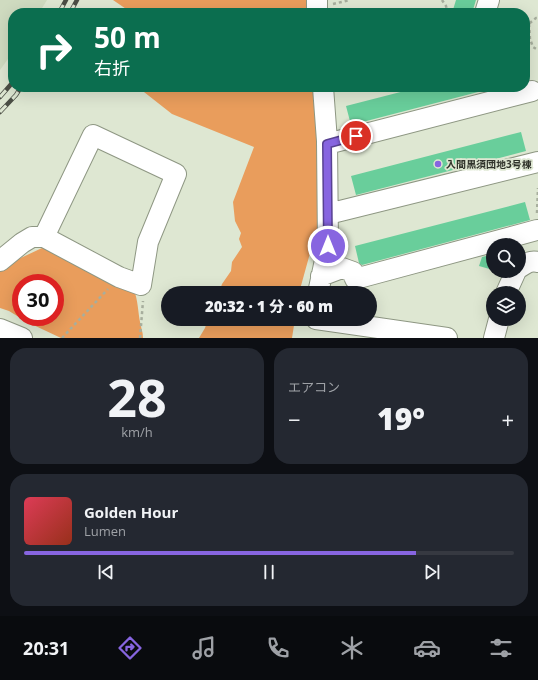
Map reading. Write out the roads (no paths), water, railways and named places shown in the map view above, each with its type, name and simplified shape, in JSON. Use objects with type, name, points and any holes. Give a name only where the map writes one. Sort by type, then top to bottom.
[{"type":"street","points":[[320,285],[328,246],[327,144],[324,92]]},
{"type":"street","points":[[327,144],[528,92]]},
{"type":"street","points":[[0,261],[32,237],[44,237],[119,277],[141,285],[148,242],[176,174],[93,135],[44,237]]},
{"type":"street","points":[[328,214],[538,162]]},
{"type":"street","points":[[511,238],[536,230]]},
{"type":"street","points":[[320,285],[342,268],[353,272],[356,279],[486,246]]},
{"type":"street","points":[[526,264],[534,261],[538,262]]},
{"type":"street","points":[[364,326],[446,338]]},
{"type":"street","points":[[494,338],[497,326]]},
{"type":"street","points":[[0,329],[22,338]]},
{"type":"railway","points":[[62,8],[66,0]]},
{"type":"railway","points":[[73,8],[77,0]]},
{"type":"railway","points":[[0,97],[8,88]]},
{"type":"railway","points":[[0,112],[18,92]]},
{"type":"place","name":"入間黒須団地3号棟","points":[[438,164]]}]
